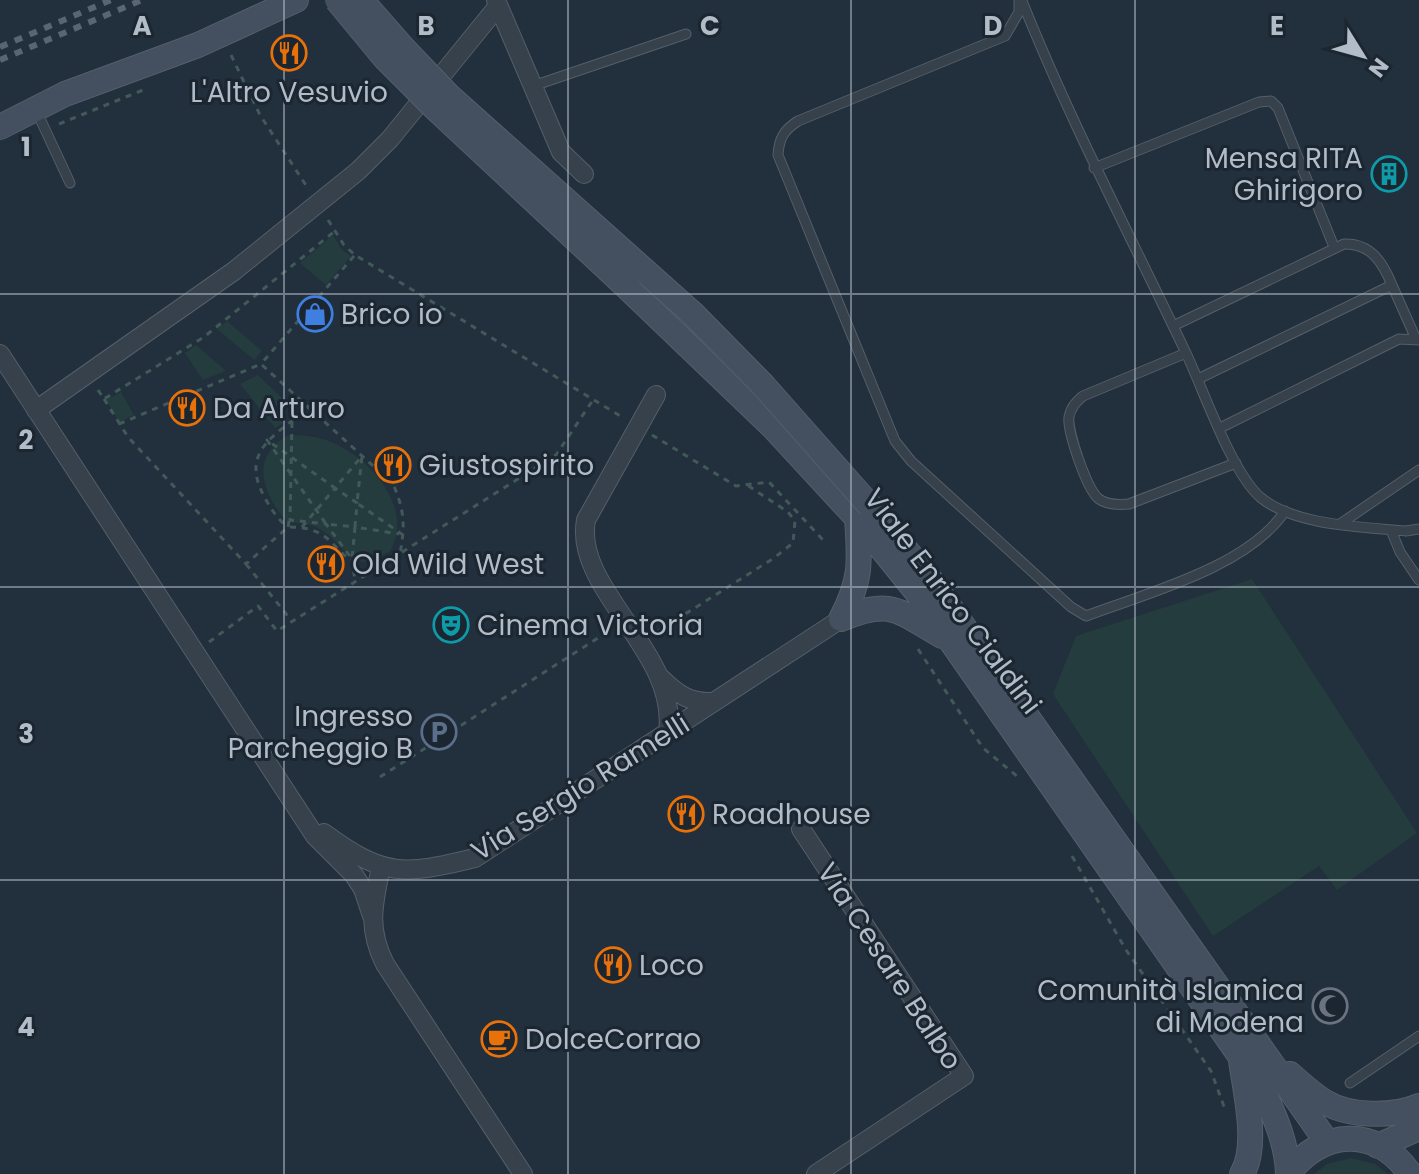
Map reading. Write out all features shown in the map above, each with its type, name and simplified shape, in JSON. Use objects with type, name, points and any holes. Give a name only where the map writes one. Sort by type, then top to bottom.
[{"type":"main road","points":[[0,127],[65,94],[222,34],[296,0]]},
{"type":"main road","name":"Viale Enrico Cialdini","points":[[337,0],[385,58],[435,108],[747,401],[932,582],[1251,1052],[1261,1086],[1280,1128],[1288,1174]]},
{"type":"main road","name":"Viale Enrico Cialdini","points":[[361,0],[449,96],[693,314],[763,385],[863,512],[951,641],[1251,1052],[1327,1142]]},
{"type":"main road","points":[[841,619],[860,575],[863,512]]},
{"type":"main road","points":[[841,619],[875,607],[888,607],[951,641]]},
{"type":"main road","points":[[1251,1052],[1328,1104],[1353,1112],[1388,1113],[1419,1106]]},
{"type":"main road","points":[[1242,1174],[1246,1167],[1249,1138],[1251,1052]]},
{"type":"main road","points":[[1378,1146],[1419,1128]]},
{"type":"main road","points":[[1288,1174],[1311,1149],[1346,1138],[1365,1140],[1378,1146],[1394,1155],[1410,1174]]},
{"type":"street","points":[[36,410],[234,271],[358,171],[390,139],[497,3],[561,152],[584,174]]},
{"type":"street","name":"Via Sergio Ramelli","points":[[0,354],[306,819],[328,851],[354,875],[363,889],[372,916]]},
{"type":"street","points":[[656,395],[586,520],[583,536],[591,562],[661,678],[675,692],[694,702],[714,702]]},
{"type":"street","name":"Via Sergio Ramelli","points":[[306,819],[342,846],[381,867],[421,871],[475,858],[841,619]]},
{"type":"street","points":[[661,678],[669,721],[668,732]]},
{"type":"street","name":"Via Cesare Balbo","points":[[801,829],[964,1076],[816,1174]]},
{"type":"street","points":[[381,867],[372,916],[375,945],[523,1174]]},
{"type":"lane","points":[[1020,0],[1094,168],[1250,488],[1285,511],[1310,519],[1391,530],[1419,529]]},
{"type":"lane","points":[[1020,0],[1019,12],[1005,36],[798,121],[783,133],[779,145],[778,155],[895,441],[901,452],[1071,607],[1086,616],[1233,558],[1270,530],[1285,511]]},
{"type":"lane","points":[[533,86],[686,34]]},
{"type":"lane","points":[[1094,168],[1259,102],[1271,101],[1278,108],[1334,247]]},
{"type":"lane","points":[[35,109],[70,183]]},
{"type":"lane","points":[[1173,326],[1344,244],[1362,246],[1380,261],[1392,285],[1417,340],[1399,339],[1220,428]]},
{"type":"lane","points":[[1198,379],[1392,285]]},
{"type":"lane","points":[[1186,353],[1083,396],[1072,408],[1069,431],[1093,492],[1105,502],[1129,504],[1236,463]]},
{"type":"lane","points":[[1340,524],[1419,470]]},
{"type":"lane","points":[[1391,530],[1400,552],[1419,580]]},
{"type":"lane","points":[[1350,1083],[1419,1036]]},
{"type":"path","points":[[222,34],[260,115],[344,245],[355,255],[736,486],[769,482],[824,541]]},
{"type":"path","points":[[104,399],[204,337],[335,231]]},
{"type":"path","points":[[119,424],[261,364],[355,255]]},
{"type":"path","points":[[261,364],[393,484],[405,527],[400,554]]},
{"type":"path","points":[[86,374],[119,424],[246,564],[292,621]]},
{"type":"path","points":[[196,651],[258,606],[277,631],[400,554],[556,455],[593,400]]},
{"type":"path","points":[[308,408],[267,440],[256,455],[255,474],[280,522],[288,527],[302,527],[323,534],[345,557],[352,559]]},
{"type":"path","points":[[246,564],[288,527],[292,422]]},
{"type":"path","points":[[267,440],[403,535]]},
{"type":"path","points":[[267,440],[352,559]]},
{"type":"path","points":[[302,527],[362,456]]},
{"type":"path","points":[[355,582],[352,559],[362,456]]},
{"type":"path","points":[[290,520],[403,535]]},
{"type":"path","points":[[911,638],[983,748],[1021,779]]},
{"type":"path","points":[[1070,851],[1126,950],[1211,1071],[1219,1099],[1242,1141],[1249,1138]]},
{"type":"green space","points":[[333,235],[342,250],[351,256],[326,285],[300,263]]},
{"type":"green space","points":[[227,321],[262,351],[254,360],[217,329]]},
{"type":"green space","points":[[196,345],[226,371],[203,380],[185,353]]},
{"type":"green space","points":[[258,375],[284,400],[282,424],[275,428],[240,384]]},
{"type":"green space","points":[[121,392],[134,415],[119,422],[106,400]]},
{"type":"green space","points":[[289,435],[326,440],[357,457],[371,470],[392,500],[397,517],[396,534],[390,551],[376,559],[357,560],[318,528],[287,522],[266,488],[264,464],[276,444]]},
{"type":"green space","points":[[1252,579],[1417,833],[1337,890],[1319,866],[1213,936],[1053,694],[1076,636]]},
{"type":"green space","points":[[1351,1158],[1375,1164],[1388,1174],[1314,1174],[1327,1164]]},
{"type":"railway","points":[[0,47],[111,0]]},
{"type":"railway","points":[[0,60],[142,0]]},
{"type":"place","name":"L'Altro Vesuvio","points":[[289,53]]},
{"type":"place","name":"Mensa RITA Ghirigoro","points":[[1389,174]]},
{"type":"place","name":"Brico io","points":[[315,314]]},
{"type":"place","name":"Da Arturo","points":[[187,408]]},
{"type":"place","name":"Giustospirito","points":[[393,465]]},
{"type":"place","name":"Old Wild West","points":[[326,564]]},
{"type":"place","name":"Cinema Victoria","points":[[451,625]]},
{"type":"place","name":"Ingresso Parcheggio B","points":[[439,732]]},
{"type":"place","name":"Roadhouse","points":[[686,814]]},
{"type":"place","name":"Loco","points":[[613,965]]},
{"type":"place","name":"Comunità Islamica di Modena","points":[[1330,1006]]},
{"type":"place","name":"DolceCorrao","points":[[499,1039]]}]
